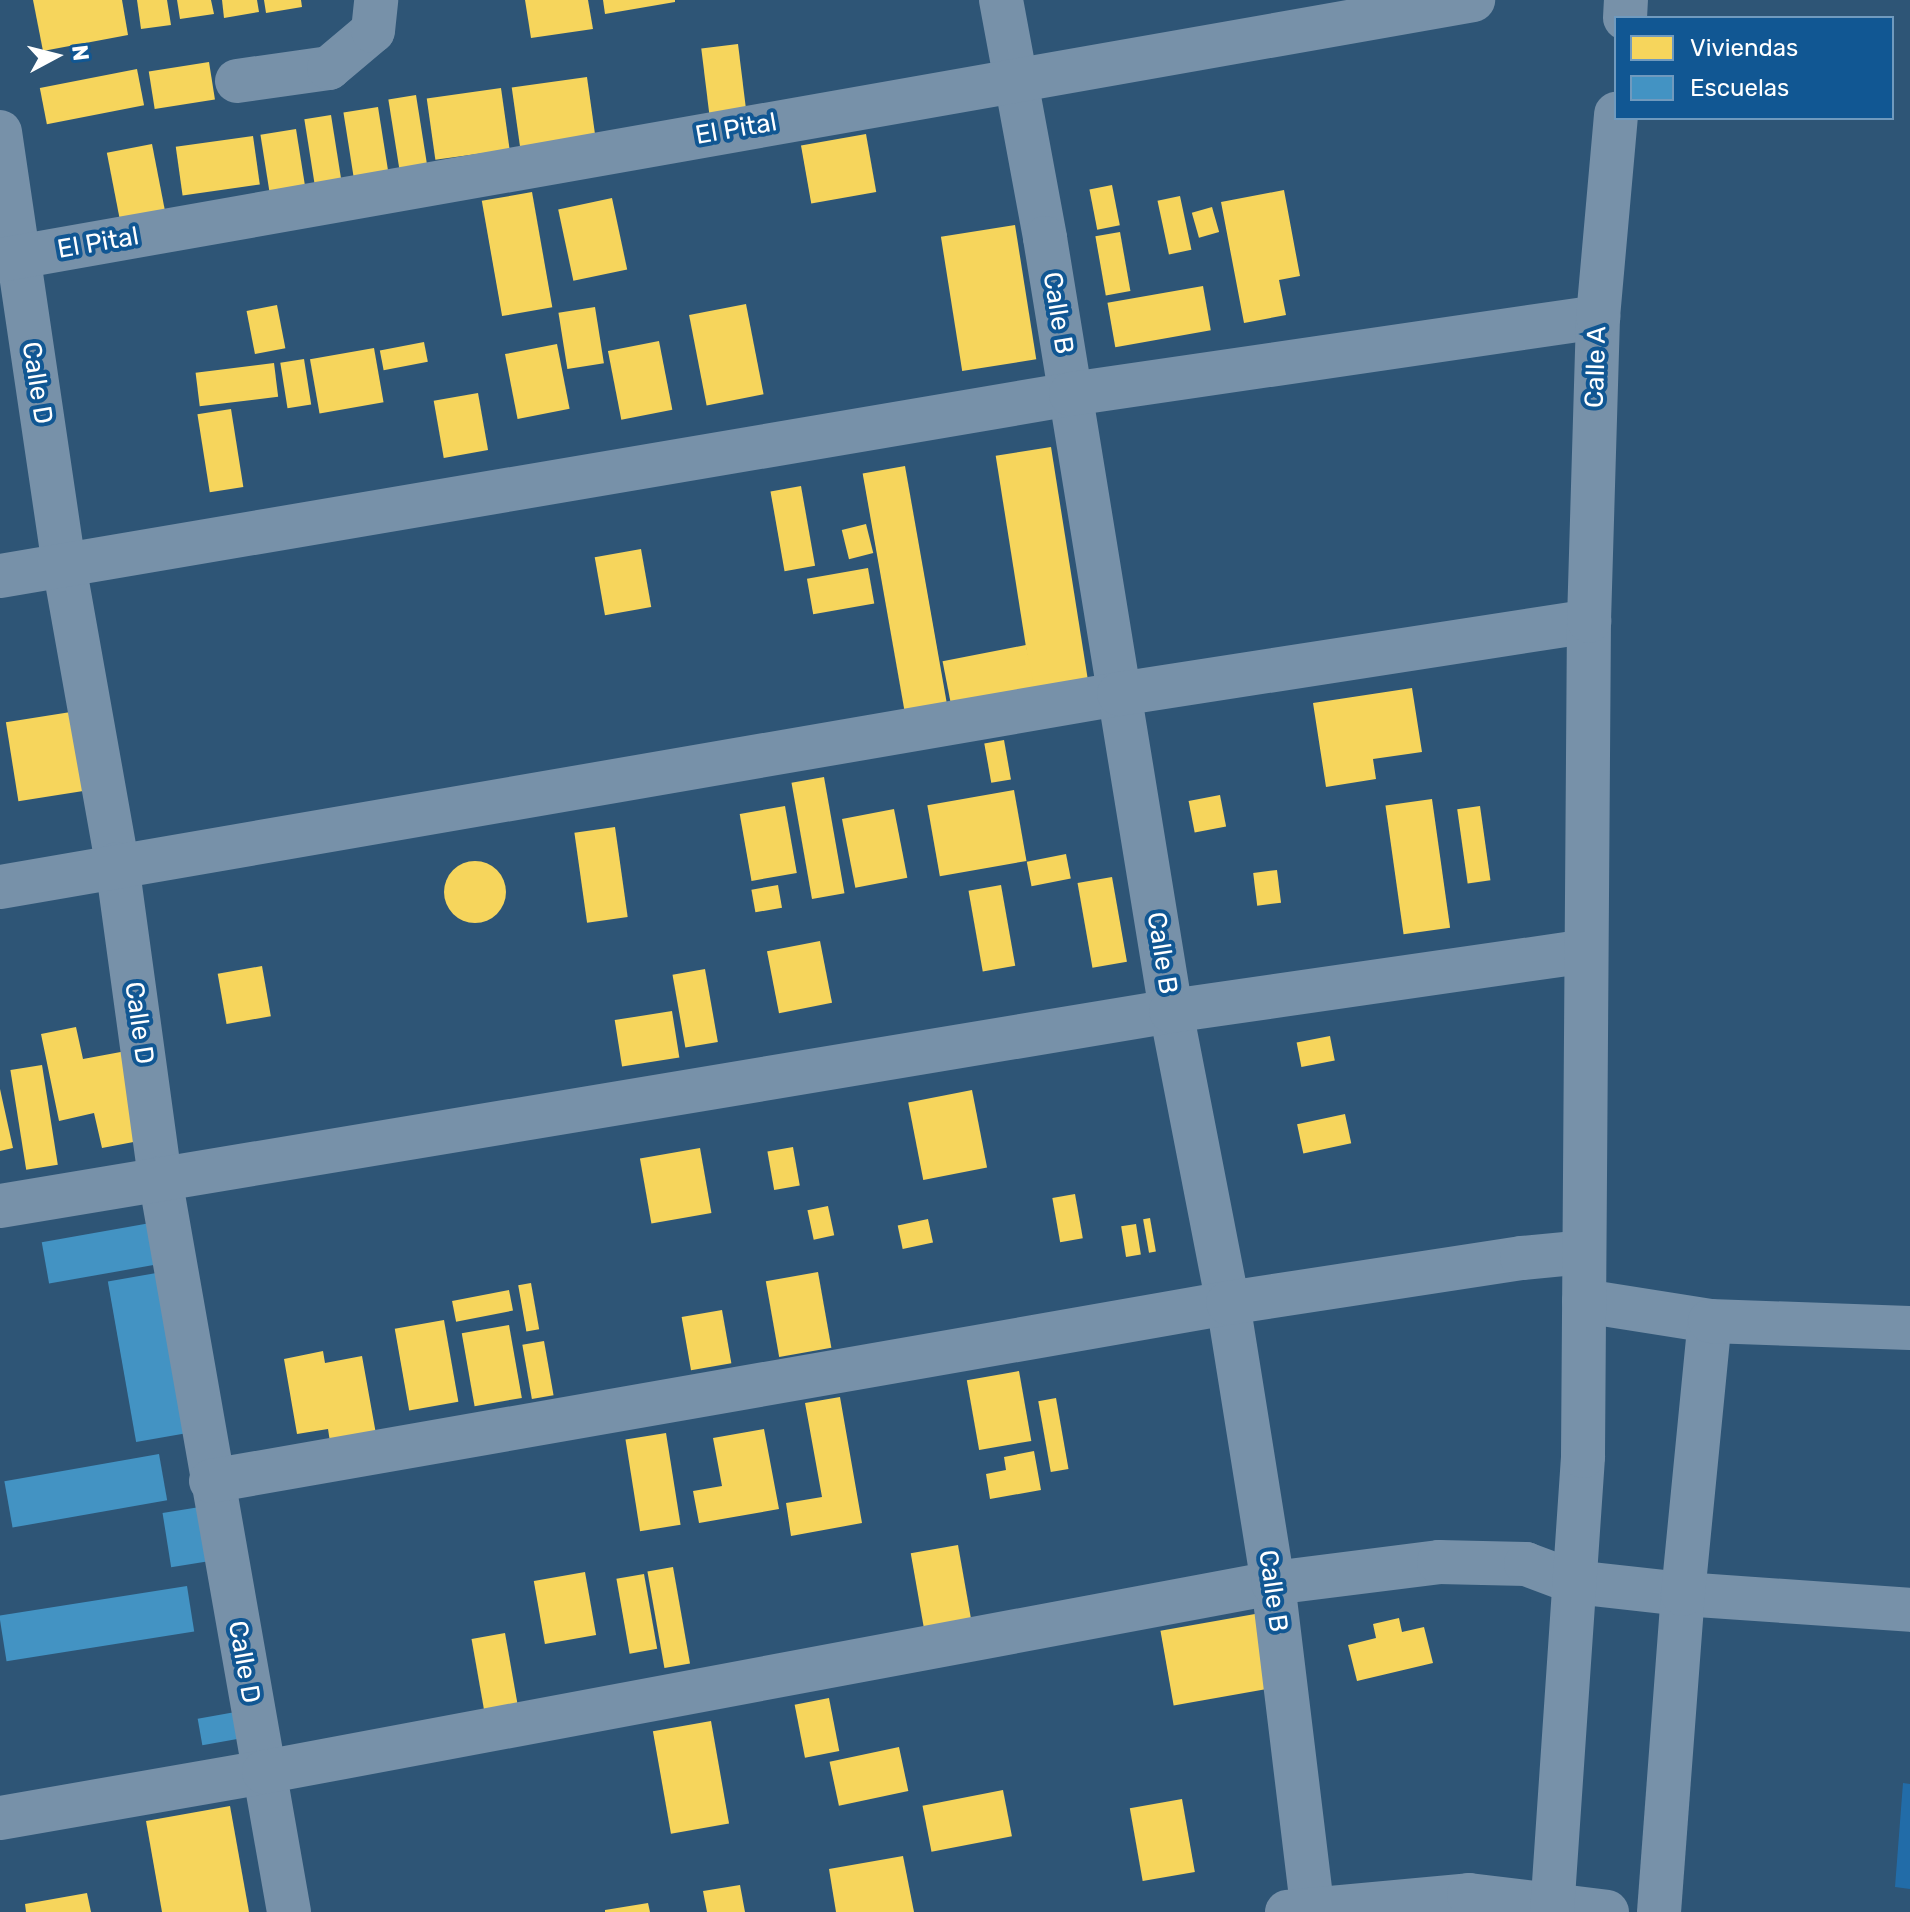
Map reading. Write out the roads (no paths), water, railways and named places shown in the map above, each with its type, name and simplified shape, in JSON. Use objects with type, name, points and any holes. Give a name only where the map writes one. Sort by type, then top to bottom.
[{"type":"street","points":[[237,81],[329,68],[373,31],[376,0]]},
{"type":"street","name":"Calle B","points":[[1001,0],[1071,394],[1171,1011],[1228,1303],[1273,1583],[1299,1910]]},
{"type":"street","name":"El Pital","points":[[9,259],[1473,0]]},
{"type":"street","name":"Calle A","points":[[1552,1908],[1583,1456],[1589,621],[1598,317],[1615,120]]},
{"type":"street","name":"Calle D","points":[[0,132],[9,259],[117,864],[160,1178],[289,1912]]},
{"type":"street","points":[[0,576],[1071,394],[1598,317]]},
{"type":"street","points":[[0,887],[117,864],[1119,694],[1589,621]]},
{"type":"street","points":[[0,1206],[1171,1011],[1585,951]]},
{"type":"street","points":[[211,1481],[1228,1303],[1522,1258],[1584,1252]]},
{"type":"street","points":[[1584,1301],[1710,1321],[1910,1328]]},
{"type":"street","points":[[1659,1912],[1683,1594],[1710,1321]]},
{"type":"street","points":[[0,1818],[264,1772],[1273,1583],[1439,1562],[1526,1564],[1574,1582],[1683,1594],[1910,1610]]},
{"type":"street","points":[[1299,1910],[1469,1895],[1552,1908],[1607,1912]]}]
